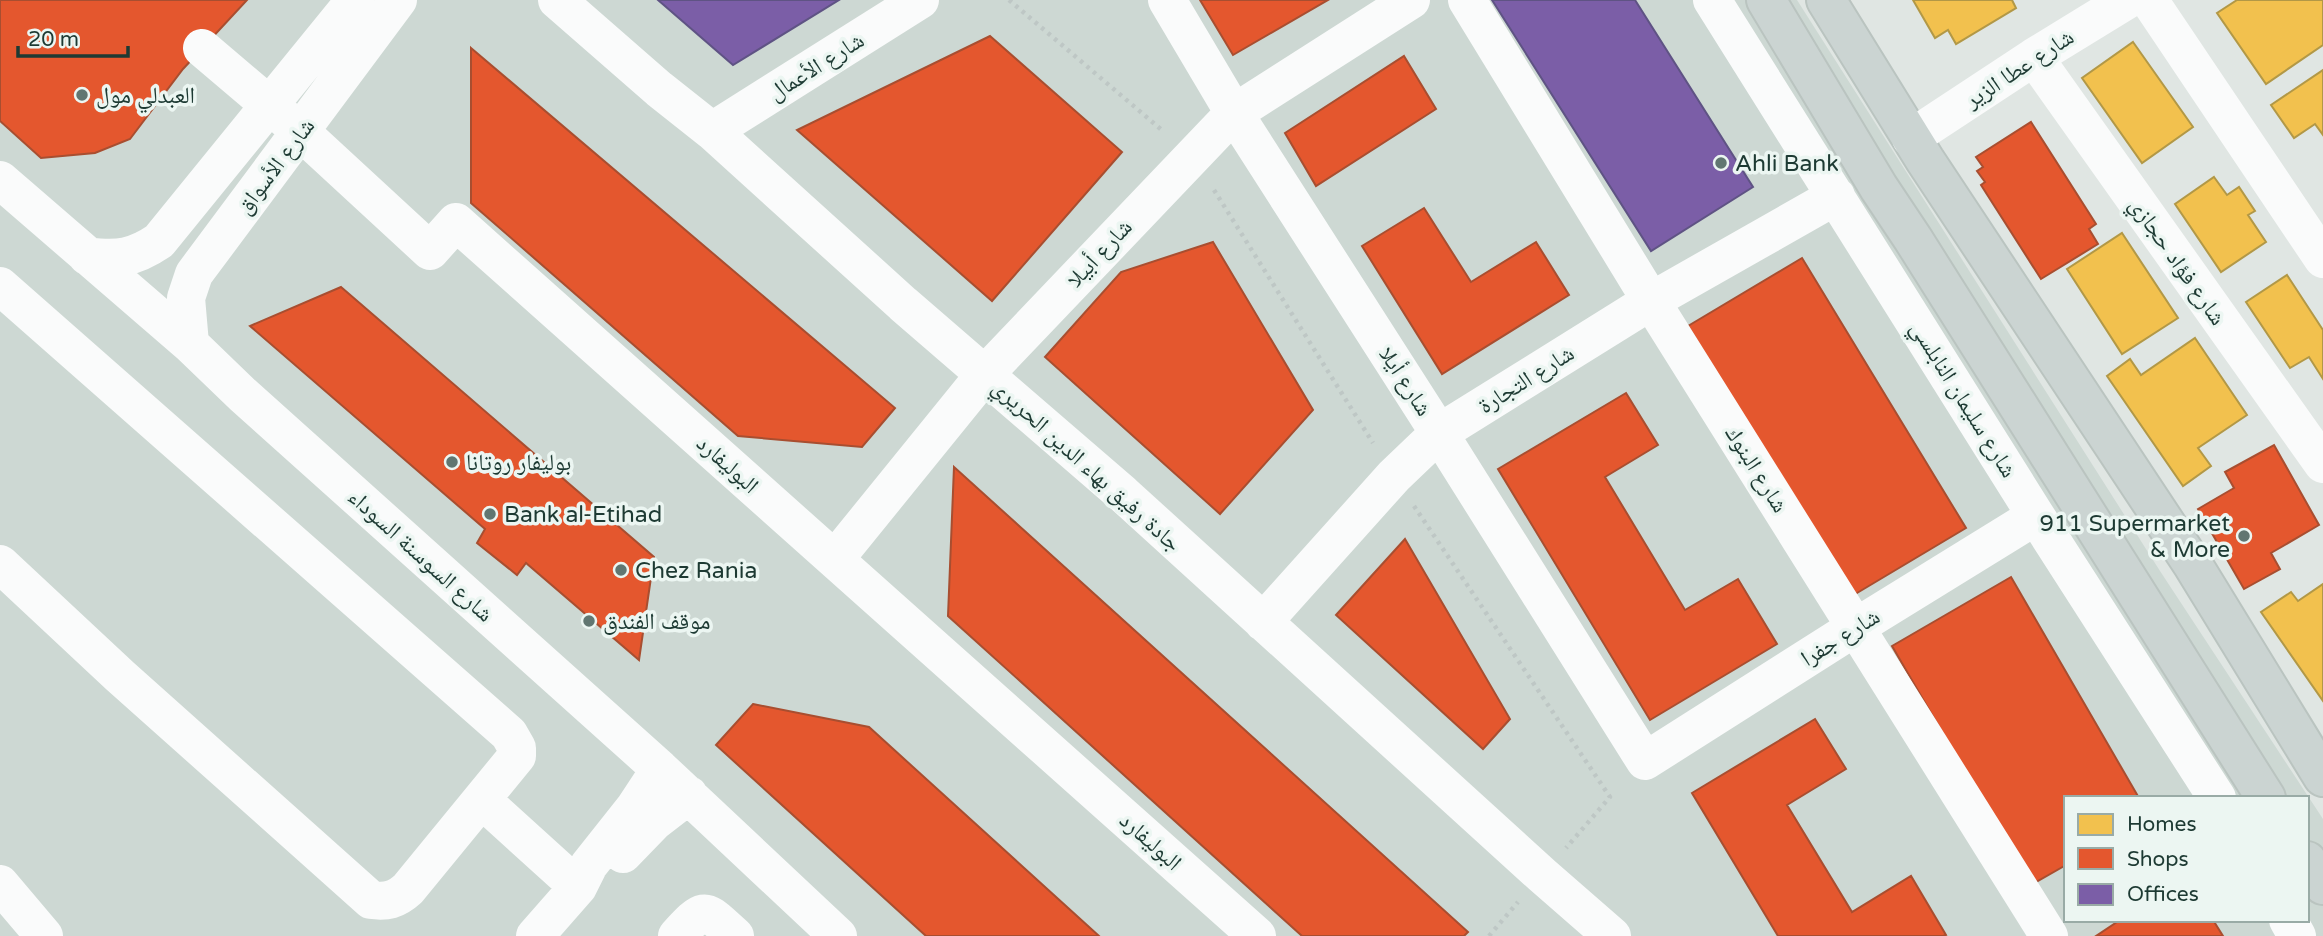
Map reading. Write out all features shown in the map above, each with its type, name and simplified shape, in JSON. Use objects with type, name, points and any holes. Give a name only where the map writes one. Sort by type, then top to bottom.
[{"type":"main road","name":"شارع سليمان النابلسي","points":[[1766,0],[1879,188],[1921,250],[2265,796]]},
{"type":"main road","points":[[1826,0],[1912,138],[2193,565],[2323,777]]},
{"type":"main road","points":[[2309,864],[2323,885]]},
{"type":"street","name":"شارع الأسواق","points":[[87,256],[131,257],[159,241],[355,0]]},
{"type":"street","name":"شارع الأسواق","points":[[190,344],[186,298],[194,274],[398,0]]},
{"type":"street","name":"جادة رفيق بهاء الدين الحريري","points":[[557,0],[659,89],[712,131],[903,304],[1123,494],[1612,936]]},
{"type":"street","name":"شارع الأعمال","points":[[712,131],[920,0]]},
{"type":"street","name":"شارع أيلا","points":[[1167,0],[1234,113],[1645,761]]},
{"type":"street","name":"شارع أبيلا","points":[[835,559],[985,374],[1234,113],[1411,0]]},
{"type":"street","name":"شارع البنوك","points":[[1467,0],[1651,301],[2048,929]]},
{"type":"street","name":"شارع سليمان النابلسي","points":[[1712,0],[2036,516],[2216,796]]},
{"type":"street","name":"شارع عطا الزير","points":[[1912,138],[2034,57],[2127,0]]},
{"type":"street","points":[[2149,0],[2323,259]]},
{"type":"street","name":"البوليفارد","points":[[201,48],[301,132],[430,251],[456,222],[1257,936]]},
{"type":"street","name":"شارع فؤاد حجازي","points":[[2034,57],[2323,464]]},
{"type":"street","name":"شارع السوسنة السوداء","points":[[0,180],[190,344],[243,395],[689,795],[838,936]]},
{"type":"street","name":"شارع التجارة","points":[[1263,622],[1394,476],[1439,433],[1651,301],[1836,196]]},
{"type":"street","points":[[0,286],[509,734],[517,748],[517,756],[398,898],[385,902],[371,900],[130,685],[0,564]]},
{"type":"street","name":"شارع جفرا","points":[[1645,761],[2036,516]]},
{"type":"street","points":[[535,936],[578,887],[589,865],[635,807],[660,769]]},
{"type":"street","points":[[482,800],[578,887],[586,886],[600,878],[641,834],[689,795]]},
{"type":"street","points":[[0,884],[44,936]]},
{"type":"street","points":[[677,936],[697,914],[703,912],[709,913],[735,936]]},
{"type":"shaded area","points":[[0,0],[1797,0],[2160,571],[2308,796],[2064,796],[2064,922],[2309,922],[2309,798],[2323,819],[2323,936],[0,936]]},
{"type":"building: Homes","points":[[1913,0],[2012,0],[2016,8],[1956,44],[1948,30],[1935,38]]},
{"type":"building: Homes","points":[[2237,0],[2323,0],[2323,45],[2266,84],[2217,13]]},
{"type":"building: Homes","points":[[2133,42],[2193,127],[2142,163],[2082,78]]},
{"type":"building: Homes","points":[[2323,70],[2323,135],[2315,124],[2294,138],[2271,105]]},
{"type":"building: Homes","points":[[2214,177],[2227,195],[2239,187],[2255,211],[2248,215],[2266,242],[2221,272],[2175,204]]},
{"type":"building: Homes","points":[[2122,233],[2178,318],[2122,354],[2067,269]]},
{"type":"building: Homes","points":[[2287,275],[2323,330],[2323,379],[2309,357],[2290,368],[2246,302]]},
{"type":"building: Homes","points":[[2195,338],[2247,415],[2198,448],[2211,466],[2183,486],[2107,376],[2130,359],[2141,375]]},
{"type":"building: Homes","points":[[2323,584],[2323,701],[2261,612],[2291,592],[2298,601]]},
{"type":"building: Shops","name":"العبدلي مول","points":[[0,0],[247,0],[183,69],[130,139],[95,153],[41,158],[0,121]]},
{"type":"building: Shops","points":[[1200,0],[1328,0],[1233,55]]},
{"type":"building: Shops","points":[[990,36],[1122,152],[992,301],[797,130]]},
{"type":"building: Shops","points":[[471,48],[895,408],[862,447],[738,436],[471,203]]},
{"type":"building: Shops","points":[[1404,56],[1436,109],[1316,186],[1285,133]]},
{"type":"building: Shops","points":[[2031,122],[2096,224],[2089,229],[2098,244],[2041,279],[1981,185],[1985,182],[1977,171],[1983,167],[1976,157]]},
{"type":"building: Shops","points":[[1424,208],[1471,282],[1536,242],[1569,295],[1442,374],[1362,246]]},
{"type":"building: Shops","points":[[1213,242],[1313,410],[1220,514],[1045,357],[1121,272]]},
{"type":"building: Shops","points":[[1802,258],[1966,528],[1852,596],[1688,326]]},
{"type":"building: Shops","points":[[341,287],[654,557],[639,660],[526,563],[517,575],[477,543],[485,529],[250,326]]},
{"type":"building: Shops","points":[[1626,393],[1658,445],[1605,477],[1685,610],[1738,579],[1777,644],[1650,720],[1498,469]]},
{"type":"building: Shops","points":[[2274,445],[2319,525],[2271,553],[2280,569],[2244,589],[2198,509],[2234,488],[2225,472]]},
{"type":"building: Shops","points":[[954,467],[1468,932],[1464,936],[1302,936],[948,616]]},
{"type":"building: Shops","points":[[1405,539],[1510,719],[1483,749],[1336,615]]},
{"type":"building: Shops","points":[[2011,577],[2138,796],[2064,796],[2064,866],[2031,885],[1892,646]]},
{"type":"building: Shops","points":[[753,704],[869,727],[1099,936],[926,936],[716,745]]},
{"type":"building: Shops","points":[[1815,719],[1846,769],[1787,805],[1852,912],[1911,876],[1946,935],[1778,936],[1692,793]]},
{"type":"building: Shops","points":[[2117,922],[2214,922],[2223,936],[2096,936]]},
{"type":"building: Offices","points":[[658,0],[839,0],[733,65]]},
{"type":"building: Offices","points":[[1492,0],[1635,0],[1753,187],[1651,251]]},
{"type":"place","name":"العبدلي مول","points":[[82,95]]},
{"type":"place","name":"Ahli Bank","points":[[1721,163]]},
{"type":"place","name":"بوليفار روتانا","points":[[452,462]]},
{"type":"place","name":"Bank al-Etihad","points":[[490,514]]},
{"type":"place","name":"911 Supermarket & More","points":[[2244,536]]},
{"type":"place","name":"Chez Rania","points":[[621,570]]},
{"type":"place","name":"موقف الفندق","points":[[589,621]]}]
